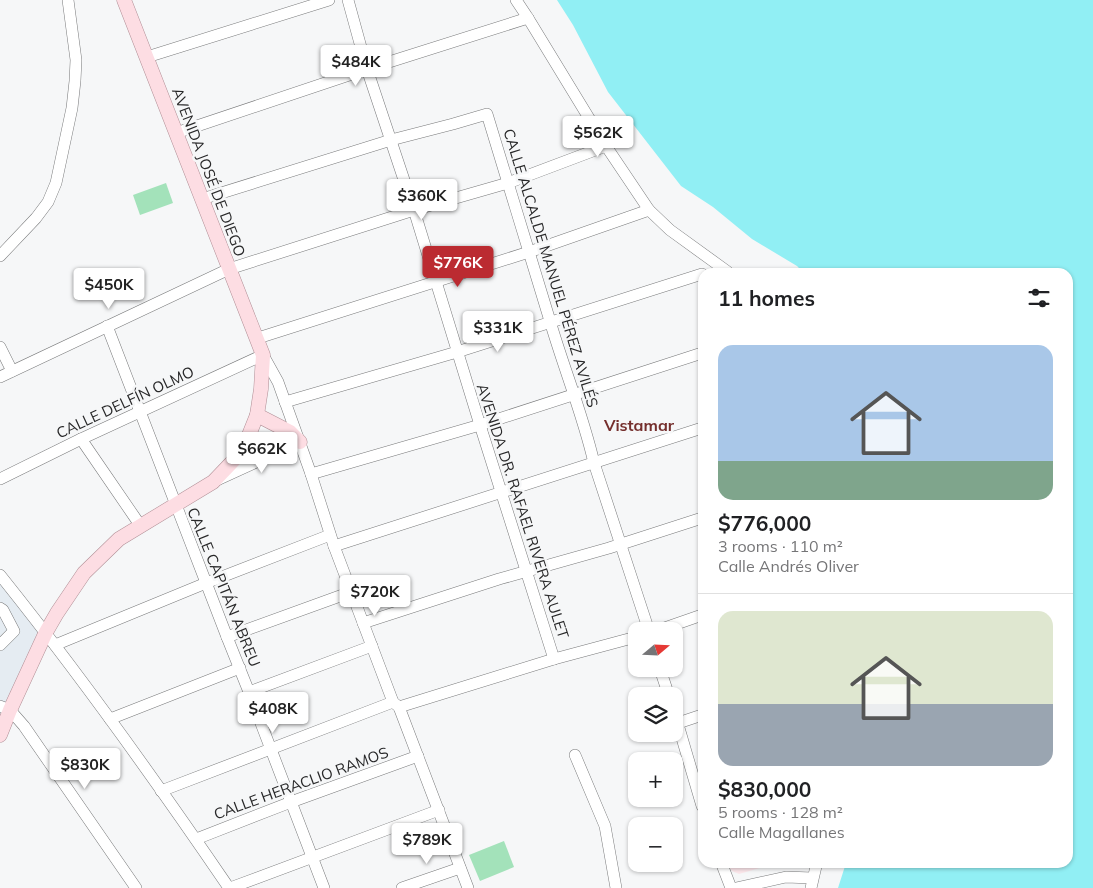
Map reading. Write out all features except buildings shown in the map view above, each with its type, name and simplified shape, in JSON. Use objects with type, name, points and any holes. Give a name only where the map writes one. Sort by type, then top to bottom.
[{"type":"main road","name":"AVENIDA JOSÉ DE DIEGO","points":[[0,735],[5,708],[57,612],[84,573],[119,539],[213,482],[236,458],[247,440],[257,415],[263,355],[258,338],[229,269],[124,0]]},
{"type":"main road","points":[[257,415],[290,432],[300,442]]},
{"type":"street","points":[[0,256],[36,218],[48,202],[56,182],[72,108],[75,81],[76,60],[68,0]]},
{"type":"street","points":[[147,57],[329,0]]},
{"type":"street","name":"AVENIDA DR. RAFAEL RIVERA AULET","points":[[348,0],[367,69],[414,210],[554,659]]},
{"type":"street","points":[[516,0],[606,146],[649,210],[692,248],[722,268]]},
{"type":"street","points":[[176,133],[367,69],[528,18]]},
{"type":"street","name":"CALLE ALCALDE MANUEL PÉREZ AVILÉS","points":[[391,140],[487,114],[550,323],[645,622]]},
{"type":"street","points":[[202,199],[391,140]]},
{"type":"street","points":[[0,377],[229,269],[414,210],[508,183],[606,146]]},
{"type":"street","points":[[258,338],[529,252],[649,210]]},
{"type":"street","points":[[285,402],[457,352],[698,275]]},
{"type":"street","name":"CALLE CAPITÁN ABREU","points":[[107,326],[250,692],[324,888]]},
{"type":"street","points":[[0,347],[12,371]]},
{"type":"street","points":[[311,474],[480,425],[698,354]]},
{"type":"street","name":"CALLE DELFÍN OLMO","points":[[0,479],[81,439],[263,355]]},
{"type":"street","name":"AVENIDA JOSÉ DE DIEGO","points":[[263,355],[278,382],[351,592],[418,756],[468,888]]},
{"type":"street","points":[[55,645],[206,582],[332,541],[501,492],[698,429]]},
{"type":"street","points":[[81,439],[140,525]]},
{"type":"street","points":[[213,482],[300,442]]},
{"type":"street","points":[[364,623],[526,571],[621,545],[698,519]]},
{"type":"street","points":[[0,575],[46,632],[110,719],[230,888],[439,810]]},
{"type":"street","points":[[227,637],[351,592]]},
{"type":"street","points":[[0,608],[3,610],[14,631],[0,645]]},
{"type":"street","points":[[682,622],[698,616]]},
{"type":"street","points":[[161,790],[396,704],[628,639]]},
{"type":"street","points":[[250,692],[372,646]]},
{"type":"street","points":[[110,719],[240,668]]},
{"type":"street","points":[[5,708],[24,726],[136,888]]},
{"type":"street","points":[[683,721],[698,716]]},
{"type":"street","points":[[683,740],[698,792]]},
{"type":"street","points":[[575,754],[605,826],[616,888]]},
{"type":"street","name":"CALLE HERACLIO RAMOS","points":[[196,839],[418,756]]},
{"type":"street","points":[[402,888],[460,868]]},
{"type":"street","points":[[723,868],[731,888]]},
{"type":"street","points":[[736,888],[786,877],[811,883],[815,868]]},
{"type":"shaded area","points":[[0,582],[42,633],[0,718]]},
{"type":"shaded area","points":[[730,868],[760,868],[739,874]]},
{"type":"green space","points":[[166,183],[173,203],[140,215],[133,195]]},
{"type":"green space","points":[[504,841],[514,867],[480,881],[469,855]]},
{"type":"water","points":[[557,0],[1093,0],[1093,888],[838,888],[844,868],[1073,868],[1073,268],[799,268],[752,239],[713,207],[681,186],[608,92],[573,25]]},
{"type":"district","name":"Vistamar","points":[[639,425]]}]
